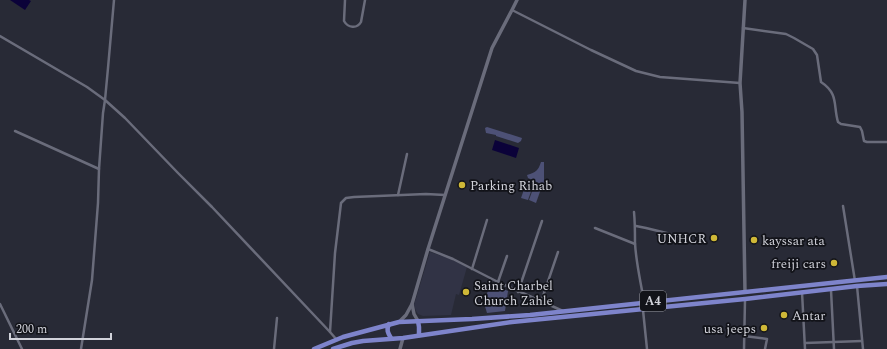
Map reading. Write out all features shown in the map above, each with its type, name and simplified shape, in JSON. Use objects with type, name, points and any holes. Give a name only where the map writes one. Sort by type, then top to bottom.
[{"type":"highway","name":"A4","points":[[333,349],[352,343],[403,338],[512,322],[830,290],[887,277]]},
{"type":"highway","name":"A4","points":[[314,349],[337,340],[399,322],[515,316],[745,292],[856,284],[887,284]]},
{"type":"highway","points":[[418,321],[419,335]]},
{"type":"highway","points":[[389,324],[387,330],[391,338]]},
{"type":"street","points":[[81,349],[92,273],[103,113],[114,0]]},
{"type":"street","points":[[346,0],[344,21],[349,26],[355,27],[361,22],[364,0]]},
{"type":"street","points":[[399,322],[406,315],[412,304],[492,48],[517,0]]},
{"type":"street","points":[[745,0],[740,83],[745,292]]},
{"type":"street","points":[[512,10],[636,71],[660,77],[740,83]]},
{"type":"street","points":[[743,28],[786,34],[813,50],[817,55],[821,82],[828,87],[833,94],[838,122],[841,124],[860,127],[864,141],[887,142]]},
{"type":"street","points":[[0,36],[87,87],[105,100],[125,118],[212,207],[337,340]]},
{"type":"street","points":[[14,131],[99,168]]},
{"type":"street","points":[[398,195],[407,154]]},
{"type":"street","points":[[330,332],[335,253],[342,203],[346,198],[376,195],[445,195]]},
{"type":"street","points":[[843,206],[856,284],[863,349]]},
{"type":"street","points":[[634,212],[636,226],[635,244],[644,302]]},
{"type":"street","points":[[472,269],[487,220]]},
{"type":"street","points":[[518,292],[542,220]]},
{"type":"street","points":[[636,226],[687,238]]},
{"type":"street","points":[[595,228],[635,244]]},
{"type":"street","points":[[428,249],[453,259],[518,292],[563,311]]},
{"type":"street","points":[[541,302],[558,252]]},
{"type":"street","points":[[498,282],[507,256]]},
{"type":"street","points":[[830,290],[834,349]]},
{"type":"street","points":[[802,292],[805,349]]},
{"type":"street","points":[[744,299],[744,349]]},
{"type":"street","points":[[0,304],[22,349]]},
{"type":"street","points":[[412,304],[414,314],[418,321]]},
{"type":"street","points":[[643,309],[647,349]]},
{"type":"street","points":[[274,349],[277,318]]},
{"type":"street","points":[[744,336],[767,340],[765,349]]},
{"type":"street","points":[[400,349],[403,338]]},
{"type":"street","points":[[805,343],[862,341]]},
{"type":"street","points":[[351,349],[352,343]]},
{"type":"shaded area","points":[[10,0],[29,0],[31,1],[25,10]]},
{"type":"shaded area","points":[[487,127],[522,138],[521,141],[518,143],[486,133],[485,128]]},
{"type":"shaded area","points":[[495,140],[519,148],[516,158],[492,150]]},
{"type":"shaded area","points":[[541,162],[544,162],[544,183],[541,184],[528,178],[527,175],[536,171]]},
{"type":"shaded area","points":[[527,181],[534,183],[528,200],[521,198]]},
{"type":"shaded area","points":[[535,183],[542,186],[536,203],[529,200]]},
{"type":"shaded area","points":[[430,252],[451,259],[467,267],[459,295],[456,294],[451,315],[423,316],[418,314],[414,305]]},
{"type":"shaded area","points":[[490,284],[508,291],[505,311],[487,313],[484,303]]},
{"type":"place","name":"Parking Rihab","points":[[462,185]]},
{"type":"place","name":"UNHCR","points":[[714,238]]},
{"type":"place","name":"kayssar ata","points":[[754,240]]},
{"type":"place","name":"freiji cars","points":[[834,263]]},
{"type":"place","name":"Saint Charbel Church Zahle","points":[[466,292]]},
{"type":"place","name":"Antar","points":[[784,315]]},
{"type":"place","name":"usa jeeps","points":[[764,328]]}]
